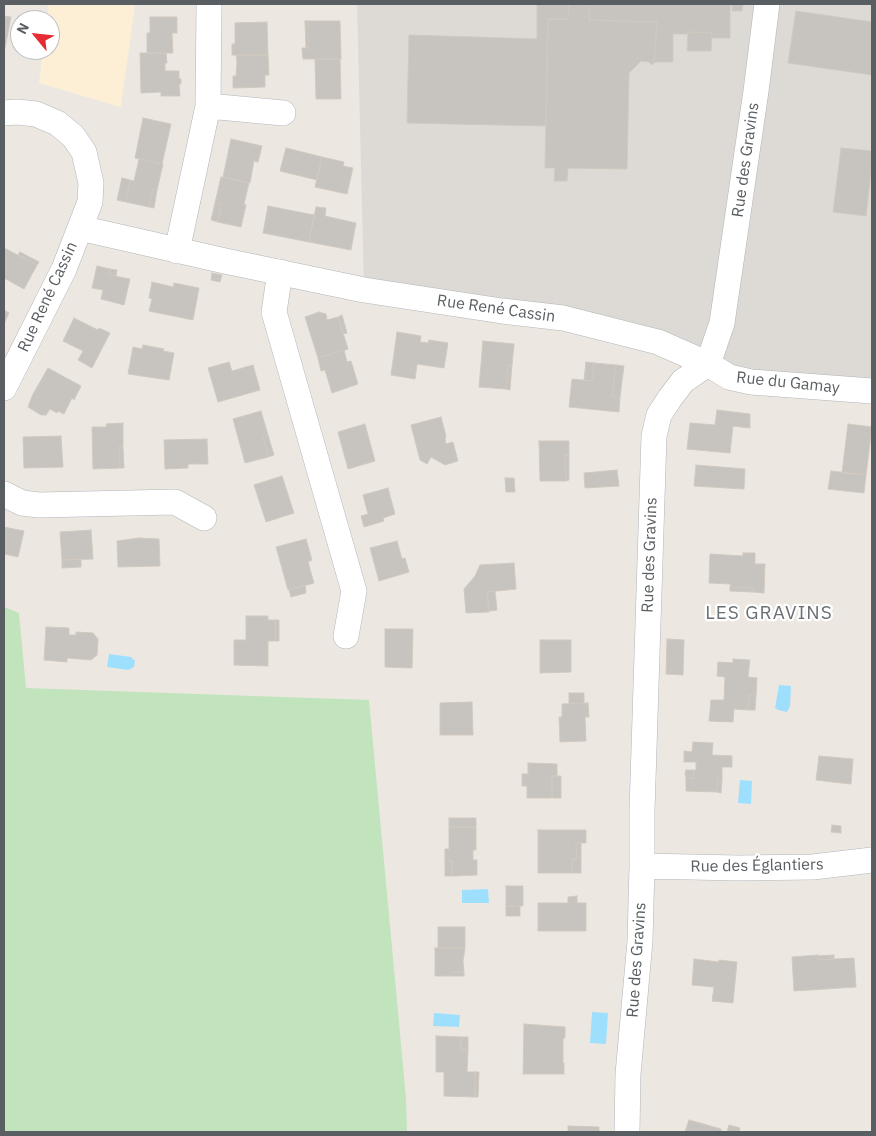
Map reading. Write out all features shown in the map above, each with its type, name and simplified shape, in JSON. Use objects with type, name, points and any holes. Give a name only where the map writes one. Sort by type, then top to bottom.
[{"type":"street","name":"Rue des Gravins","points":[[627,1132],[628,1074],[640,941],[642,802],[654,436],[659,415],[683,380],[708,364],[722,323],[767,4]]},
{"type":"street","points":[[177,251],[208,106],[209,6]]},
{"type":"street","points":[[208,106],[283,113]]},
{"type":"street","points":[[4,113],[36,114],[57,123],[73,136],[84,152],[91,183],[90,202],[80,228]]},
{"type":"street","name":"Rue René Cassin","points":[[4,388],[64,269],[80,228],[177,251],[364,290],[502,311],[563,318],[658,342],[708,364]]},
{"type":"street","points":[[280,272],[274,312],[354,591],[346,636]]},
{"type":"street","name":"Rue du Gamay","points":[[708,364],[729,377],[750,382],[872,391]]},
{"type":"street","points":[[4,494],[22,502],[38,505],[175,502],[204,518]]},
{"type":"street","name":"Rue des Églantiers","points":[[642,866],[813,867],[872,860]]},
{"type":"shaded area","points":[[49,4],[135,4],[121,107],[39,83],[42,60],[60,60],[60,10],[48,10]]},
{"type":"shaded area","points":[[357,4],[872,4],[872,391],[751,382],[658,342],[364,290]]},
{"type":"green space","points":[[4,607],[19,613],[26,688],[369,700],[406,1098],[407,1132],[4,1132]]},
{"type":"water","points":[[109,654],[131,657],[135,661],[134,667],[128,670],[107,667]]},
{"type":"water","points":[[779,685],[791,686],[790,706],[787,712],[775,708]]},
{"type":"water","points":[[740,780],[752,781],[751,804],[738,803]]},
{"type":"water","points":[[488,889],[489,903],[462,903],[462,890]]},
{"type":"water","points":[[592,1012],[608,1013],[606,1044],[590,1043]]},
{"type":"water","points":[[434,1013],[460,1015],[459,1027],[433,1026]]},
{"type":"building","points":[[537,4],[569,4],[568,19],[548,19],[546,126],[407,123],[409,35],[537,39]]},
{"type":"building","points":[[569,4],[590,4],[589,20],[657,22],[654,63],[652,65],[649,62],[641,61],[629,73],[627,169],[568,168],[567,181],[554,181],[555,168],[545,168],[548,19],[568,19]]},
{"type":"building","points":[[590,4],[730,4],[730,38],[712,38],[712,33],[688,32],[688,34],[673,34],[673,62],[654,63],[657,22],[589,20]]},
{"type":"building","points":[[732,4],[743,4],[742,11],[732,11]]},
{"type":"building","points":[[796,11],[872,22],[872,75],[788,63]]},
{"type":"building","points":[[4,16],[10,17],[10,22],[4,48]]},
{"type":"building","points":[[150,17],[177,17],[177,33],[172,33],[173,53],[147,53],[147,33],[150,33]]},
{"type":"building","points":[[305,21],[308,21],[309,48],[306,48]]},
{"type":"building","points":[[308,21],[340,21],[341,59],[303,59],[302,48],[309,48]]},
{"type":"building","points":[[267,22],[268,55],[232,55],[232,44],[235,44],[235,23]]},
{"type":"building","points":[[688,32],[712,33],[711,51],[687,51]]},
{"type":"building","points":[[140,53],[166,53],[167,63],[165,63],[165,71],[179,71],[179,79],[181,79],[181,84],[179,84],[180,96],[161,96],[161,92],[141,93]]},
{"type":"building","points":[[236,55],[268,55],[269,75],[265,75],[265,87],[233,88],[233,76],[236,76]]},
{"type":"building","points":[[315,59],[340,59],[341,99],[316,99]]},
{"type":"building","points":[[143,118],[171,124],[162,164],[135,158]]},
{"type":"building","points":[[231,139],[262,146],[258,162],[254,161],[250,183],[223,177]]},
{"type":"building","points":[[286,148],[322,157],[317,180],[280,171]]},
{"type":"building","points":[[841,148],[872,151],[866,216],[833,212]]},
{"type":"building","points":[[322,157],[344,162],[343,166],[353,168],[347,194],[315,187]]},
{"type":"building","points":[[139,159],[163,164],[157,190],[153,189],[149,207],[126,202],[130,180],[134,181]]},
{"type":"building","points":[[221,177],[249,183],[241,227],[218,222],[221,204],[215,203]]},
{"type":"building","points":[[122,178],[130,180],[126,202],[117,200]]},
{"type":"building","points":[[153,189],[157,190],[154,208],[149,207]]},
{"type":"building","points":[[215,203],[221,204],[218,222],[211,220]]},
{"type":"building","points":[[268,206],[314,215],[309,242],[263,233]]},
{"type":"building","points":[[316,207],[326,208],[325,216],[356,223],[351,250],[309,242]]},
{"type":"building","points":[[4,248],[37,265],[24,289],[4,278]]},
{"type":"building","points":[[20,252],[39,262],[37,265],[18,255]]},
{"type":"building","points":[[97,266],[110,269],[109,275],[130,279],[124,305],[101,299],[103,290],[92,288]]},
{"type":"building","points":[[110,269],[117,270],[116,276],[109,275]]},
{"type":"building","points":[[212,273],[222,275],[220,282],[211,280]]},
{"type":"building","points":[[152,282],[173,287],[174,283],[199,288],[193,320],[149,311],[152,299],[149,298]]},
{"type":"building","points":[[4,310],[9,313],[4,324]]},
{"type":"building","points":[[319,312],[326,314],[327,320],[338,317],[348,349],[318,358],[305,317]]},
{"type":"building","points":[[342,315],[347,333],[343,334],[338,317]]},
{"type":"building","points":[[74,318],[98,330],[99,328],[110,333],[92,368],[78,360],[83,351],[63,341]]},
{"type":"building","points":[[397,332],[421,336],[420,342],[428,343],[429,340],[448,343],[444,368],[417,364],[415,379],[391,375]]},
{"type":"building","points":[[483,341],[514,344],[512,365],[508,365],[506,389],[479,387]]},
{"type":"building","points":[[143,345],[174,353],[169,380],[128,374],[133,347],[142,349]]},
{"type":"building","points":[[344,350],[347,362],[351,361],[358,384],[332,393],[325,370],[321,371],[318,358]]},
{"type":"building","points":[[229,362],[232,371],[253,365],[260,390],[218,402],[208,368]]},
{"type":"building","points":[[586,362],[594,363],[592,381],[584,380]]},
{"type":"building","points":[[594,363],[616,365],[612,396],[620,397],[619,412],[569,407],[572,379],[592,381]]},
{"type":"building","points":[[508,365],[512,365],[510,390],[506,389]]},
{"type":"building","points":[[616,365],[624,366],[620,397],[612,396]]},
{"type":"building","points":[[48,368],[81,386],[64,414],[50,409],[46,415],[41,415],[28,407]]},
{"type":"building","points":[[717,410],[750,414],[750,428],[733,426],[730,453],[687,449],[690,423],[715,425]]},
{"type":"building","points":[[261,411],[268,435],[263,436],[268,457],[245,463],[233,419]]},
{"type":"building","points":[[441,417],[446,444],[453,442],[458,461],[445,465],[431,457],[427,464],[420,460],[411,425]]},
{"type":"building","points":[[123,423],[123,447],[119,447],[120,468],[93,469],[92,427],[107,427],[106,424]]},
{"type":"building","points":[[365,424],[375,461],[348,469],[338,432]]},
{"type":"building","points":[[848,424],[872,427],[866,475],[842,473]]},
{"type":"building","points":[[268,435],[274,455],[268,457],[263,436]]},
{"type":"building","points":[[61,436],[63,467],[24,468],[23,437]]},
{"type":"building","points":[[207,439],[208,464],[188,464],[188,468],[165,469],[164,440]]},
{"type":"building","points":[[539,441],[569,441],[569,455],[565,455],[566,481],[540,481]]},
{"type":"building","points":[[119,447],[123,447],[124,468],[120,468]]},
{"type":"building","points":[[565,455],[569,455],[569,480],[566,481]]},
{"type":"building","points":[[696,465],[745,469],[744,489],[694,486]]},
{"type":"building","points":[[617,470],[619,486],[585,488],[584,473]]},
{"type":"building","points":[[831,471],[866,475],[864,493],[828,489]]},
{"type":"building","points":[[282,476],[294,513],[266,522],[254,485]]},
{"type":"building","points":[[505,478],[514,478],[515,492],[506,492]]},
{"type":"building","points":[[388,488],[395,514],[383,518],[384,521],[364,527],[361,516],[368,514],[363,495]]},
{"type":"building","points":[[4,527],[24,531],[18,557],[4,554]]},
{"type":"building","points":[[91,530],[93,559],[62,560],[60,532]]},
{"type":"building","points":[[139,538],[159,539],[160,566],[118,567],[117,541]]},
{"type":"building","points":[[306,539],[312,560],[308,562],[314,583],[288,590],[276,547]]},
{"type":"building","points":[[397,541],[402,559],[405,558],[409,572],[379,581],[370,548]]},
{"type":"building","points":[[743,553],[755,553],[755,564],[765,564],[764,593],[753,592],[753,588],[730,587],[731,584],[709,583],[710,554],[743,556]]},
{"type":"building","points":[[81,559],[81,567],[62,568],[62,560]]},
{"type":"building","points":[[514,563],[516,589],[487,592],[489,612],[466,613],[464,589],[475,576],[480,565]]},
{"type":"building","points":[[305,585],[306,593],[291,597],[289,590]]},
{"type":"building","points":[[730,587],[753,588],[753,592],[730,591]]},
{"type":"building","points":[[495,591],[497,610],[489,611],[487,592]]},
{"type":"building","points":[[246,616],[268,616],[268,620],[275,620],[275,641],[268,641],[268,666],[234,665],[234,640],[246,640]]},
{"type":"building","points":[[275,620],[279,620],[279,641],[275,641]]},
{"type":"building","points":[[46,627],[69,628],[69,635],[76,635],[76,632],[93,633],[98,639],[97,655],[91,660],[67,658],[67,662],[44,660]]},
{"type":"building","points":[[385,629],[413,629],[412,668],[385,667]]},
{"type":"building","points":[[667,639],[684,640],[683,675],[666,674]]},
{"type":"building","points":[[540,640],[571,640],[571,672],[540,673]]},
{"type":"building","points":[[733,659],[750,660],[748,677],[757,678],[756,696],[749,695],[748,710],[734,709],[733,722],[709,721],[711,700],[724,700],[725,677],[717,676],[718,662],[733,663]]},
{"type":"building","points":[[569,693],[584,693],[584,703],[569,704]]},
{"type":"building","points":[[749,695],[756,696],[755,710],[748,710]]},
{"type":"building","points":[[472,702],[473,735],[440,735],[440,703]]},
{"type":"building","points":[[588,703],[589,717],[585,717],[586,741],[560,742],[559,717],[562,717],[562,704]]},
{"type":"building","points":[[693,742],[713,743],[712,755],[732,756],[732,767],[722,767],[722,780],[718,779],[717,792],[686,791],[686,778],[693,778],[696,762],[684,762],[684,751],[692,752]]},
{"type":"building","points":[[819,756],[853,759],[851,784],[816,780]]},
{"type":"building","points":[[528,763],[557,764],[557,776],[552,776],[552,798],[527,798],[527,786],[522,786],[522,774],[528,774]]},
{"type":"building","points":[[686,770],[694,770],[693,778],[686,778]]},
{"type":"building","points":[[552,776],[561,776],[561,798],[552,798]]},
{"type":"building","points":[[718,779],[722,780],[721,793],[717,792]]},
{"type":"building","points":[[449,818],[476,818],[476,827],[449,827]]},
{"type":"building","points":[[832,825],[841,826],[841,833],[831,832]]},
{"type":"building","points":[[449,827],[476,827],[476,850],[473,850],[473,860],[477,860],[477,875],[452,876],[452,861],[445,861],[445,849],[449,849]]},
{"type":"building","points":[[538,830],[586,830],[586,843],[576,843],[577,859],[572,859],[572,873],[538,873]]},
{"type":"building","points":[[576,843],[581,843],[581,873],[572,873],[572,859],[577,859]]},
{"type":"building","points":[[445,861],[452,861],[452,876],[445,876]]},
{"type":"building","points":[[506,886],[523,886],[523,906],[506,906]]},
{"type":"building","points":[[577,896],[577,903],[586,903],[586,931],[538,931],[538,903],[568,903],[568,897]]},
{"type":"building","points":[[506,906],[520,906],[520,916],[506,916]]},
{"type":"building","points":[[438,927],[465,927],[465,948],[438,948]]},
{"type":"building","points":[[435,948],[465,948],[464,972],[453,972],[449,976],[435,976]]},
{"type":"building","points":[[818,955],[818,960],[854,958],[856,987],[794,991],[792,957]]},
{"type":"building","points":[[834,955],[834,959],[818,960],[818,956]]},
{"type":"building","points":[[694,959],[737,962],[733,1003],[712,1001],[714,987],[692,985]]},
{"type":"building","points":[[453,972],[464,972],[464,976],[449,976]]},
{"type":"building","points":[[524,1024],[565,1027],[565,1038],[563,1038],[564,1074],[523,1074]]},
{"type":"building","points":[[436,1036],[461,1037],[461,1050],[468,1050],[467,1072],[475,1072],[475,1097],[444,1096],[444,1072],[436,1072]]},
{"type":"building","points":[[461,1037],[468,1037],[468,1050],[461,1050]]},
{"type":"building","points":[[475,1072],[479,1072],[478,1097],[475,1097]]},
{"type":"building","points":[[689,1120],[721,1129],[721,1131],[727,1132],[685,1132]]},
{"type":"building","points":[[729,1125],[740,1128],[739,1132],[727,1132]]},
{"type":"building","points":[[568,1126],[599,1127],[599,1132],[568,1132]]},
{"type":"district","name":"LES GRAVINS","points":[[769,614]]}]
